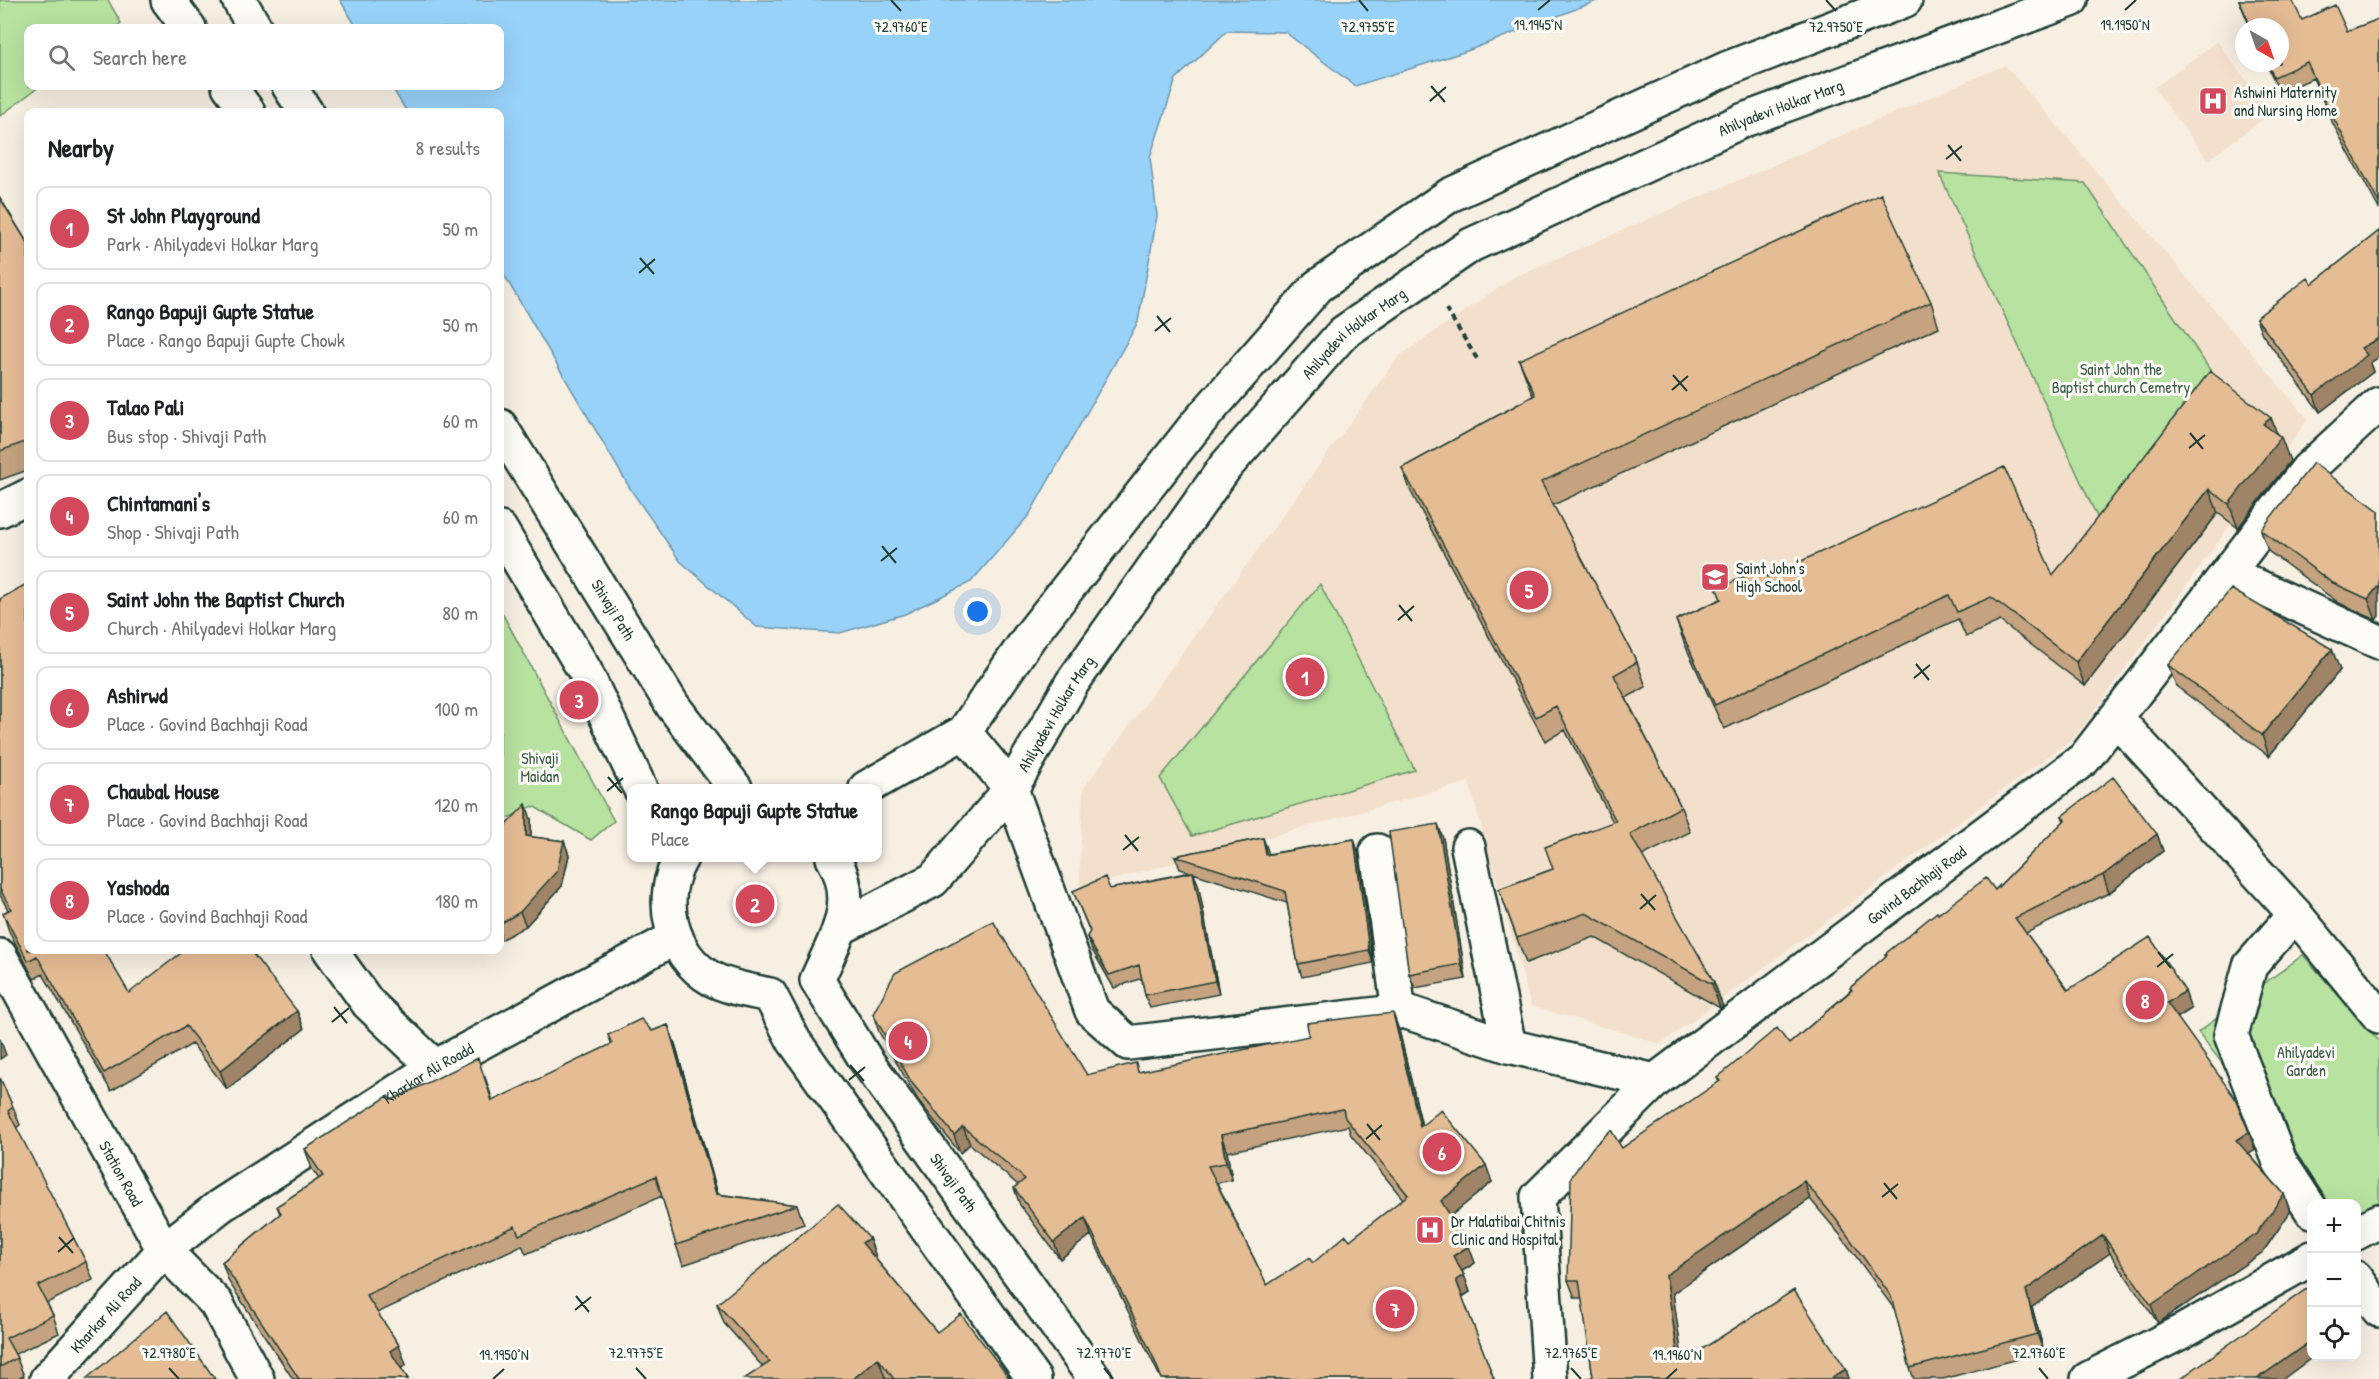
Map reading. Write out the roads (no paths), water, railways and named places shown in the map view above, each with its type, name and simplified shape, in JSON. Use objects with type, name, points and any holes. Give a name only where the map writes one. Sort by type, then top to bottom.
[{"type":"main road","points":[[168,0],[186,24]]},
{"type":"main road","points":[[239,0],[253,24]]},
{"type":"main road","points":[[875,784],[964,732],[1030,636],[1196,425],[1318,286],[1450,195],[1726,69],[1905,0]]},
{"type":"main road","name":"Ahilyadevi Holkar Marg","points":[[842,927],[933,880],[1011,789],[1072,683],[1225,467],[1343,333],[1471,245],[1744,120],[2072,0]]},
{"type":"main road","points":[[232,90],[246,108]]},
{"type":"main road","points":[[292,90],[303,108]]},
{"type":"main road","name":"Govind Bachhaji Road","points":[[1550,1379],[1538,1197],[1655,1081],[2084,759],[2307,470],[2379,404]]},
{"type":"main road","name":"Shivaji Path","points":[[504,432],[673,706],[731,784]]},
{"type":"main road","points":[[0,510],[24,498]]},
{"type":"main road","points":[[504,536],[585,671],[638,784]]},
{"type":"main road","points":[[2228,573],[2379,642]]},
{"type":"main road","points":[[2116,718],[2295,914],[2379,1016]]},
{"type":"main road","points":[[964,732],[1011,789],[1092,1011],[1128,1042],[1404,1011],[1509,1046],[1655,1081]]},
{"type":"main road","points":[[1468,847],[1509,1046]]},
{"type":"main road","points":[[1377,851],[1399,1011]]},
{"type":"main road","points":[[676,862],[669,890],[669,914],[676,937],[691,961],[712,979],[770,995],[794,1041],[1034,1379]]},
{"type":"main road","points":[[836,862],[840,869],[846,898],[842,927]]},
{"type":"main road","points":[[2295,914],[2250,966],[2231,1035],[2280,1162],[2307,1203]]},
{"type":"main road","name":"Shivaji Path","points":[[842,927],[817,980],[866,1060],[1095,1379]]},
{"type":"main road","name":"Kharkar Ali Roadd","points":[[164,1250],[220,1206],[435,1067],[676,937]]},
{"type":"main road","points":[[333,954],[368,1003],[435,1067]]},
{"type":"main road","name":"Station Road","points":[[0,956],[164,1250],[216,1303],[257,1379]]},
{"type":"main road","points":[[2361,1230],[2379,1221]]},
{"type":"main road","name":"Kharkar Ali Road","points":[[48,1379],[164,1250]]},
{"type":"main road","points":[[2088,1379],[2183,1331],[2307,1261]]},
{"type":"main road","points":[[2361,1285],[2379,1310]]},
{"type":"water","points":[[340,0],[1599,0],[1467,51],[1355,86],[1285,32],[1227,31],[1176,79],[1150,157],[1157,216],[1138,322],[1029,515],[971,582],[905,614],[840,633],[757,627],[680,561],[631,490],[504,275],[504,108],[405,108],[393,90],[504,90],[504,24],[355,24]]},
{"type":"place","name":"Ashwini Maternity and Nursing Home","points":[[2213,101]]},
{"type":"place","name":"Saint John's High School","points":[[1715,577]]},
{"type":"place","name":"Saint John the Baptist Church","points":[[1529,590]]},
{"type":"place","name":"St John Playground","points":[[1305,677]]},
{"type":"place","name":"Talao Pali","points":[[579,700]]},
{"type":"place","name":"Rango Bapuji Gupte Statue","points":[[755,904]]},
{"type":"place","name":"Yashoda","points":[[2145,1000]]},
{"type":"place","name":"Chintamani's","points":[[908,1041]]},
{"type":"place","name":"Ashirwd","points":[[1442,1152]]},
{"type":"place","name":"Dr Malatibai Chitnis Clinic and Hospital","points":[[1430,1230]]},
{"type":"place","name":"Chaubal House","points":[[1395,1309]]},
{"type":"park label","name":"Saint John the Baptist church Cemetry","points":[[2121,378]]},
{"type":"park label","name":"Shivaji Maidan","points":[[540,767]]},
{"type":"park label","name":"Ahilyadevi Garden","points":[[2306,1061]]}]
